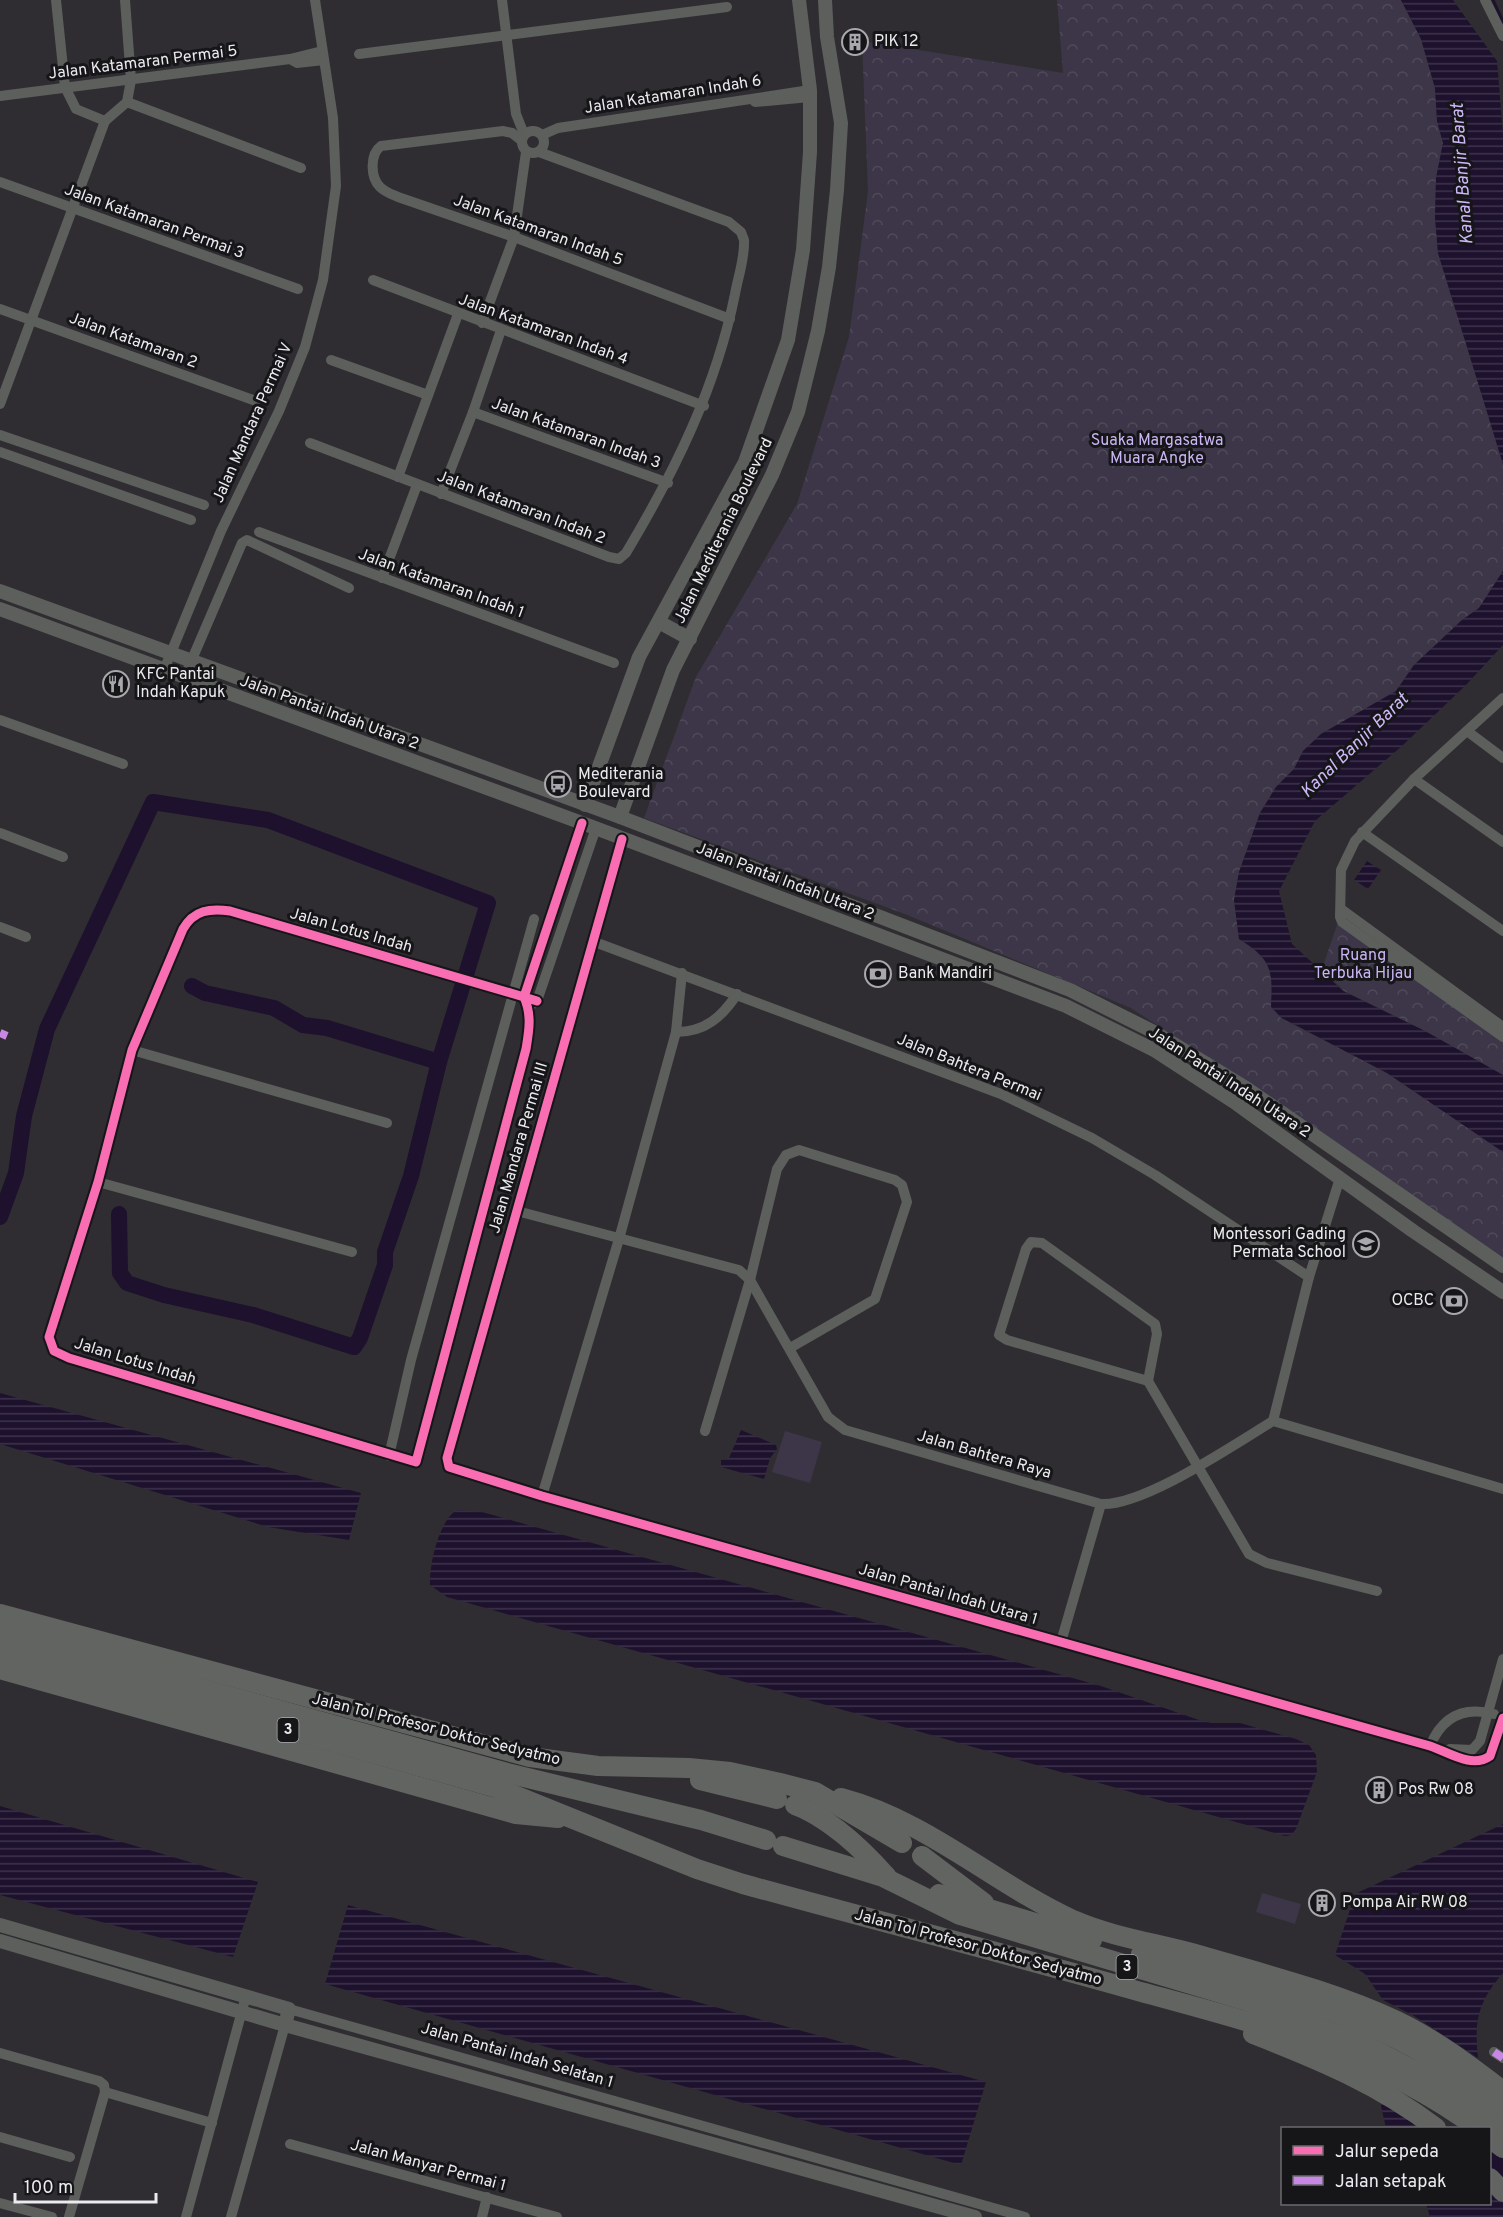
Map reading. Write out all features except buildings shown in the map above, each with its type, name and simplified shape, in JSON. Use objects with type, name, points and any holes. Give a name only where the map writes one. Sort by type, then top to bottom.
[{"type":"highway","name":"Jalan Tol Profesor Doktor Sedyatmo","points":[[0,1614],[530,1757],[598,1766],[689,1768],[730,1772],[815,1792],[902,1843]]},
{"type":"highway","name":"Jalan Tol Profesor Doktor Sedyatmo","points":[[0,1633],[507,1773],[701,1820],[891,1881],[1314,2005],[1383,2032],[1428,2056],[1495,2092],[1503,2106]]},
{"type":"highway","name":"Jalan Tol Profesor Doktor Sedyatmo","points":[[0,1650],[494,1787],[742,1884],[1210,2011],[1229,2024],[1325,2054]]},
{"type":"highway","name":"Jalan Tol Profesor Doktor Sedyatmo","points":[[0,1669],[516,1814],[572,1818]]},
{"type":"highway","points":[[645,1767],[786,1802],[805,1809],[837,1832],[891,1881]]},
{"type":"highway","points":[[815,1792],[891,1815],[931,1835],[978,1866],[1075,1921],[1132,1940],[1283,1980],[1362,2006],[1399,2022],[1482,2075],[1495,2092]]},
{"type":"highway","name":"Jalan Tol Profesor Doktor Sedyatmo","points":[[922,1856],[993,1910]]},
{"type":"highway","name":"Jalan Tol Profesor Doktor Sedyatmo","points":[[891,1881],[960,1915],[1246,2001],[1366,2045],[1466,2098],[1503,2126]]},
{"type":"highway","points":[[1325,2054],[1401,2102],[1435,2127]]},
{"type":"highway","points":[[1325,2054],[1419,2090],[1475,2127]]},
{"type":"highway","points":[[1491,2139],[1503,2148]]},
{"type":"highway","points":[[1491,2179],[1503,2192]]},
{"type":"street","points":[[56,0],[65,87],[76,109],[105,121]]},
{"type":"street","points":[[0,404],[105,121],[127,102],[131,80],[125,0]]},
{"type":"street","name":"Jalan Mandara Permai V","points":[[164,670],[221,531],[279,411],[304,347],[323,280],[336,186],[333,118],[315,0]]},
{"type":"street","points":[[482,323],[514,237],[526,152],[516,114],[502,0]]},
{"type":"street","name":"Jalan Mediterania Boulevard","points":[[585,805],[625,689],[639,657],[745,462],[788,340],[803,250],[810,152],[810,93],[799,0]]},
{"type":"street","name":"Jalan Mediterania Boulevard","points":[[620,817],[673,670],[772,476],[798,412],[818,331],[829,267],[840,123],[827,37],[825,0]]},
{"type":"street","points":[[1485,0],[1503,36]]},
{"type":"street","points":[[359,54],[727,7]]},
{"type":"street","name":"Jalan Katamaran Permai 5","points":[[0,96],[290,60],[297,63],[323,55]]},
{"type":"street","name":"Jalan Katamaran Indah 6","points":[[542,135],[558,128],[746,101],[781,101],[810,93]]},
{"type":"street","points":[[127,102],[301,168]]},
{"type":"street","name":"Jalan Katamaran Indah 5","points":[[523,137],[503,131],[381,146],[375,153],[373,172],[375,182],[382,190],[514,237],[730,319]]},
{"type":"street","points":[[523,137],[536,131],[542,135],[544,141],[539,152],[526,152]]},
{"type":"street","name":"Jalan Katamaran Indah 2","points":[[310,443],[619,559],[626,553],[668,483],[704,406],[730,319],[744,248],[737,228],[729,222],[539,152]]},
{"type":"street","name":"Jalan Katamaran Permai 3","points":[[0,182],[298,289]]},
{"type":"street","name":"Jalan Katamaran Indah 4","points":[[373,280],[704,406]]},
{"type":"street","name":"Jalan Katamaran 2","points":[[0,309],[256,401]]},
{"type":"street","points":[[398,477],[458,314]]},
{"type":"street","points":[[441,494],[473,412],[501,330]]},
{"type":"street","points":[[331,360],[428,395]]},
{"type":"street","name":"Jalan Katamaran Indah 3","points":[[473,412],[668,483]]},
{"type":"street","points":[[0,435],[204,505]]},
{"type":"street","points":[[0,452],[191,520]]},
{"type":"street","points":[[382,578],[417,484]]},
{"type":"street","name":"Jalan Katamaran Indah 1","points":[[259,531],[614,663]]},
{"type":"street","points":[[184,678],[242,543],[247,540],[349,588]]},
{"type":"street","name":"Jalan Pantai Indah Utara 2","points":[[0,591],[620,817],[1070,990],[1154,1032],[1246,1088],[1503,1266]]},
{"type":"street","name":"Jalan Pantai Indah Utara 2","points":[[0,609],[596,828],[1066,1006],[1154,1050],[1237,1104],[1503,1292]]},
{"type":"street","points":[[659,622],[690,639]]},
{"type":"street","points":[[1503,698],[1414,778],[1362,832],[1348,851],[1341,870],[1341,909],[1363,931],[1503,1037]]},
{"type":"street","points":[[0,720],[123,764]]},
{"type":"street","points":[[1467,731],[1503,758]]},
{"type":"street","points":[[1414,778],[1503,842]]},
{"type":"street","points":[[548,792],[553,804],[584,817],[596,828]]},
{"type":"street","name":"Jalan Lotus Indah","points":[[526,1000],[494,988],[230,911],[206,910],[188,921],[132,1050],[98,1182],[49,1337],[54,1351],[69,1358],[389,1456],[416,1462],[526,1049],[530,1025],[526,1000],[582,823]]},
{"type":"street","name":"Jalan Lotus Indah","points":[[526,1000],[596,828]]},
{"type":"street","points":[[1362,832],[1503,931]]},
{"type":"street","points":[[0,833],[63,857]]},
{"type":"street","name":"Jalan Mandara Permai III","points":[[447,1465],[447,1458],[622,839]]},
{"type":"street","points":[[389,1456],[411,1360],[526,1000],[534,919]]},
{"type":"street","points":[[0,927],[26,937]]},
{"type":"street","points":[[1363,931],[1503,1027]]},
{"type":"street","name":"Jalan Bahtera Permai","points":[[592,941],[1001,1094],[1056,1119],[1155,1175],[1309,1277]]},
{"type":"street","points":[[542,1496],[619,1239],[676,1032],[682,973]]},
{"type":"street","points":[[676,1032],[689,1032],[707,1026],[726,1010],[737,994]]},
{"type":"street","points":[[132,1050],[387,1123]]},
{"type":"street","points":[[705,1431],[750,1280],[777,1169],[786,1155],[799,1150],[895,1180],[902,1185],[907,1202],[875,1299],[790,1348]]},
{"type":"street","points":[[1340,1178],[1309,1277],[1273,1421],[1503,1489]]},
{"type":"street","points":[[98,1182],[352,1252]]},
{"type":"street","points":[[517,1211],[739,1270],[750,1280]]},
{"type":"street","points":[[1148,1381],[1007,1340],[999,1335],[1028,1245],[1031,1242],[1042,1243],[1152,1321],[1157,1334],[1148,1381],[1249,1554],[1255,1559],[1377,1591]]},
{"type":"street","name":"Jalan Bahtera Raya","points":[[750,1280],[828,1417],[845,1430],[1101,1504],[1116,1505],[1131,1500],[1198,1466],[1273,1421]]},
{"type":"street","name":"Jalan Pantai Indah Utara 1","points":[[447,1465],[457,1471],[542,1496],[1430,1746],[1466,1759],[1485,1759],[1494,1751],[1503,1717]]},
{"type":"street","points":[[1061,1642],[1101,1504]]},
{"type":"street","points":[[1443,1750],[1464,1751],[1477,1747],[1503,1659]]},
{"type":"street","points":[[1430,1746],[1435,1733],[1447,1719],[1456,1715],[1487,1712],[1503,1717]]},
{"type":"street","name":"Jalan Pantai Indah Selatan 1","points":[[0,1925],[1025,2217]]},
{"type":"street","name":"Jalan Pantai Indah Selatan 1","points":[[0,1941],[285,2025],[975,2217]]},
{"type":"street","points":[[186,2217],[246,1996]]},
{"type":"street","points":[[231,2217],[289,2008]]},
{"type":"street","points":[[0,2053],[99,2081],[104,2085],[105,2092],[69,2217]]},
{"type":"street","points":[[105,2092],[212,2123]]},
{"type":"street","points":[[0,2137],[70,2157]]},
{"type":"street","name":"Jalan Manyar Permai 1","points":[[290,2144],[488,2198],[518,2212],[557,2217]]},
{"type":"street","points":[[482,2217],[488,2198]]},
{"type":"street","points":[[0,2203],[52,2217]]},
{"type":"green space","name":"Suaka Margasatwa Muara Angke","points":[[1057,0],[1401,0],[1421,39],[1435,88],[1437,121],[1443,143],[1436,178],[1435,218],[1438,253],[1503,464],[1503,571],[1479,608],[1462,620],[1414,665],[1396,691],[1321,734],[1303,751],[1294,769],[1276,787],[1260,813],[1239,872],[1234,900],[1239,939],[1258,953],[1268,967],[1271,1007],[1281,1018],[1387,1073],[1503,1152],[1503,1259],[1343,1148],[1131,1008],[905,914],[644,818],[696,677],[797,504],[849,337],[868,191],[862,41],[1063,73]]},
{"type":"green space","name":"Ruang Terbuka Hijau","points":[[1342,910],[1503,1033],[1503,1075],[1425,1031],[1344,991],[1322,969]]},
{"type":"green space","points":[[785,1431],[822,1442],[810,1483],[772,1472]]},
{"type":"green space","points":[[1262,1893],[1301,1904],[1295,1924],[1256,1912]]},
{"type":"water","name":"Kanal Banjir Barat","points":[[1401,0],[1453,0],[1497,61],[1503,134],[1503,464],[1438,253],[1435,218],[1436,178],[1443,143],[1437,121],[1435,88],[1421,39]]},
{"type":"water","name":"Kanal Banjir Barat","points":[[1503,571],[1503,645],[1465,686],[1403,745],[1315,821],[1279,891],[1292,944],[1343,991],[1425,1031],[1503,1075],[1503,1152],[1387,1073],[1282,1018],[1271,1007],[1268,967],[1258,953],[1239,939],[1234,900],[1239,872],[1260,813],[1276,787],[1294,769],[1303,751],[1321,734],[1396,691],[1414,665],[1462,620],[1479,608]]},
{"type":"water","points":[[1367,861],[1381,870],[1368,889],[1354,880]]},
{"type":"water","points":[[0,1393],[361,1493],[349,1540],[268,1527],[0,1444]]},
{"type":"water","points":[[741,1430],[776,1445],[777,1449],[770,1458],[764,1479],[721,1467],[721,1460],[729,1458]]},
{"type":"water","points":[[457,1510],[482,1512],[1101,1686],[1196,1719],[1211,1723],[1240,1723],[1296,1739],[1309,1745],[1316,1755],[1317,1772],[1296,1829],[1291,1835],[1285,1836],[447,1597],[430,1585],[431,1566],[440,1533],[445,1523]]},
{"type":"water","points":[[0,1806],[258,1882],[233,1957],[0,1895]]},
{"type":"water","points":[[1503,1824],[1503,1973],[1488,1993],[1480,2012],[1477,2033],[1478,2058],[1414,2016],[1383,2000],[1365,1974],[1335,1955],[1355,1894]]},
{"type":"water","points":[[348,1905],[986,2082],[961,2165],[325,1984]]},
{"type":"water","points":[[1379,2097],[1424,2127],[1386,2127]]},
{"type":"water","points":[[1491,2186],[1503,2201],[1503,2217],[1430,2217],[1426,2205],[1491,2205]]},
{"type":"waterway","points":[[1493,0],[1503,22]]},
{"type":"waterway","points":[[0,1217],[16,1173],[24,1116],[47,1029],[153,802],[268,820],[488,903],[439,1062],[411,1176],[385,1252],[385,1265],[360,1338],[354,1347],[253,1315],[164,1295],[127,1283],[120,1273],[119,1214]]},
{"type":"waterway","points":[[192,986],[205,993],[274,1008],[303,1025],[327,1028],[439,1062]]},
{"type":"waterway","points":[[1491,2158],[1503,2170]]},
{"type":"marked path","points":[[0,1033],[7,1036]]},
{"type":"marked path","points":[[1494,2052],[1503,2058]]},
{"type":"cycle path","points":[[537,1001],[514,994],[230,911],[209,910],[197,914],[183,929],[132,1050],[98,1182],[49,1337],[54,1351],[69,1358],[416,1462],[526,1049],[529,1017],[527,1004],[524,997],[582,823]]},
{"type":"cycle path","points":[[622,839],[447,1458],[449,1467],[542,1496],[1430,1746],[1468,1760],[1483,1760],[1490,1756],[1503,1718]]},
{"type":"place","name":"PIK 12","points":[[855,42]]},
{"type":"place","name":"KFC Pantai Indah Kapuk","points":[[116,684]]},
{"type":"place","name":"Mediterania Boulevard","points":[[558,784]]},
{"type":"place","name":"Bank Mandiri","points":[[878,974]]},
{"type":"place","name":"Montessori Gading Permata School","points":[[1366,1244]]},
{"type":"place","name":"OCBC","points":[[1454,1301]]},
{"type":"place","name":"Pos Rw 08","points":[[1379,1790]]},
{"type":"place","name":"Pompa Air RW 08","points":[[1322,1903]]}]
